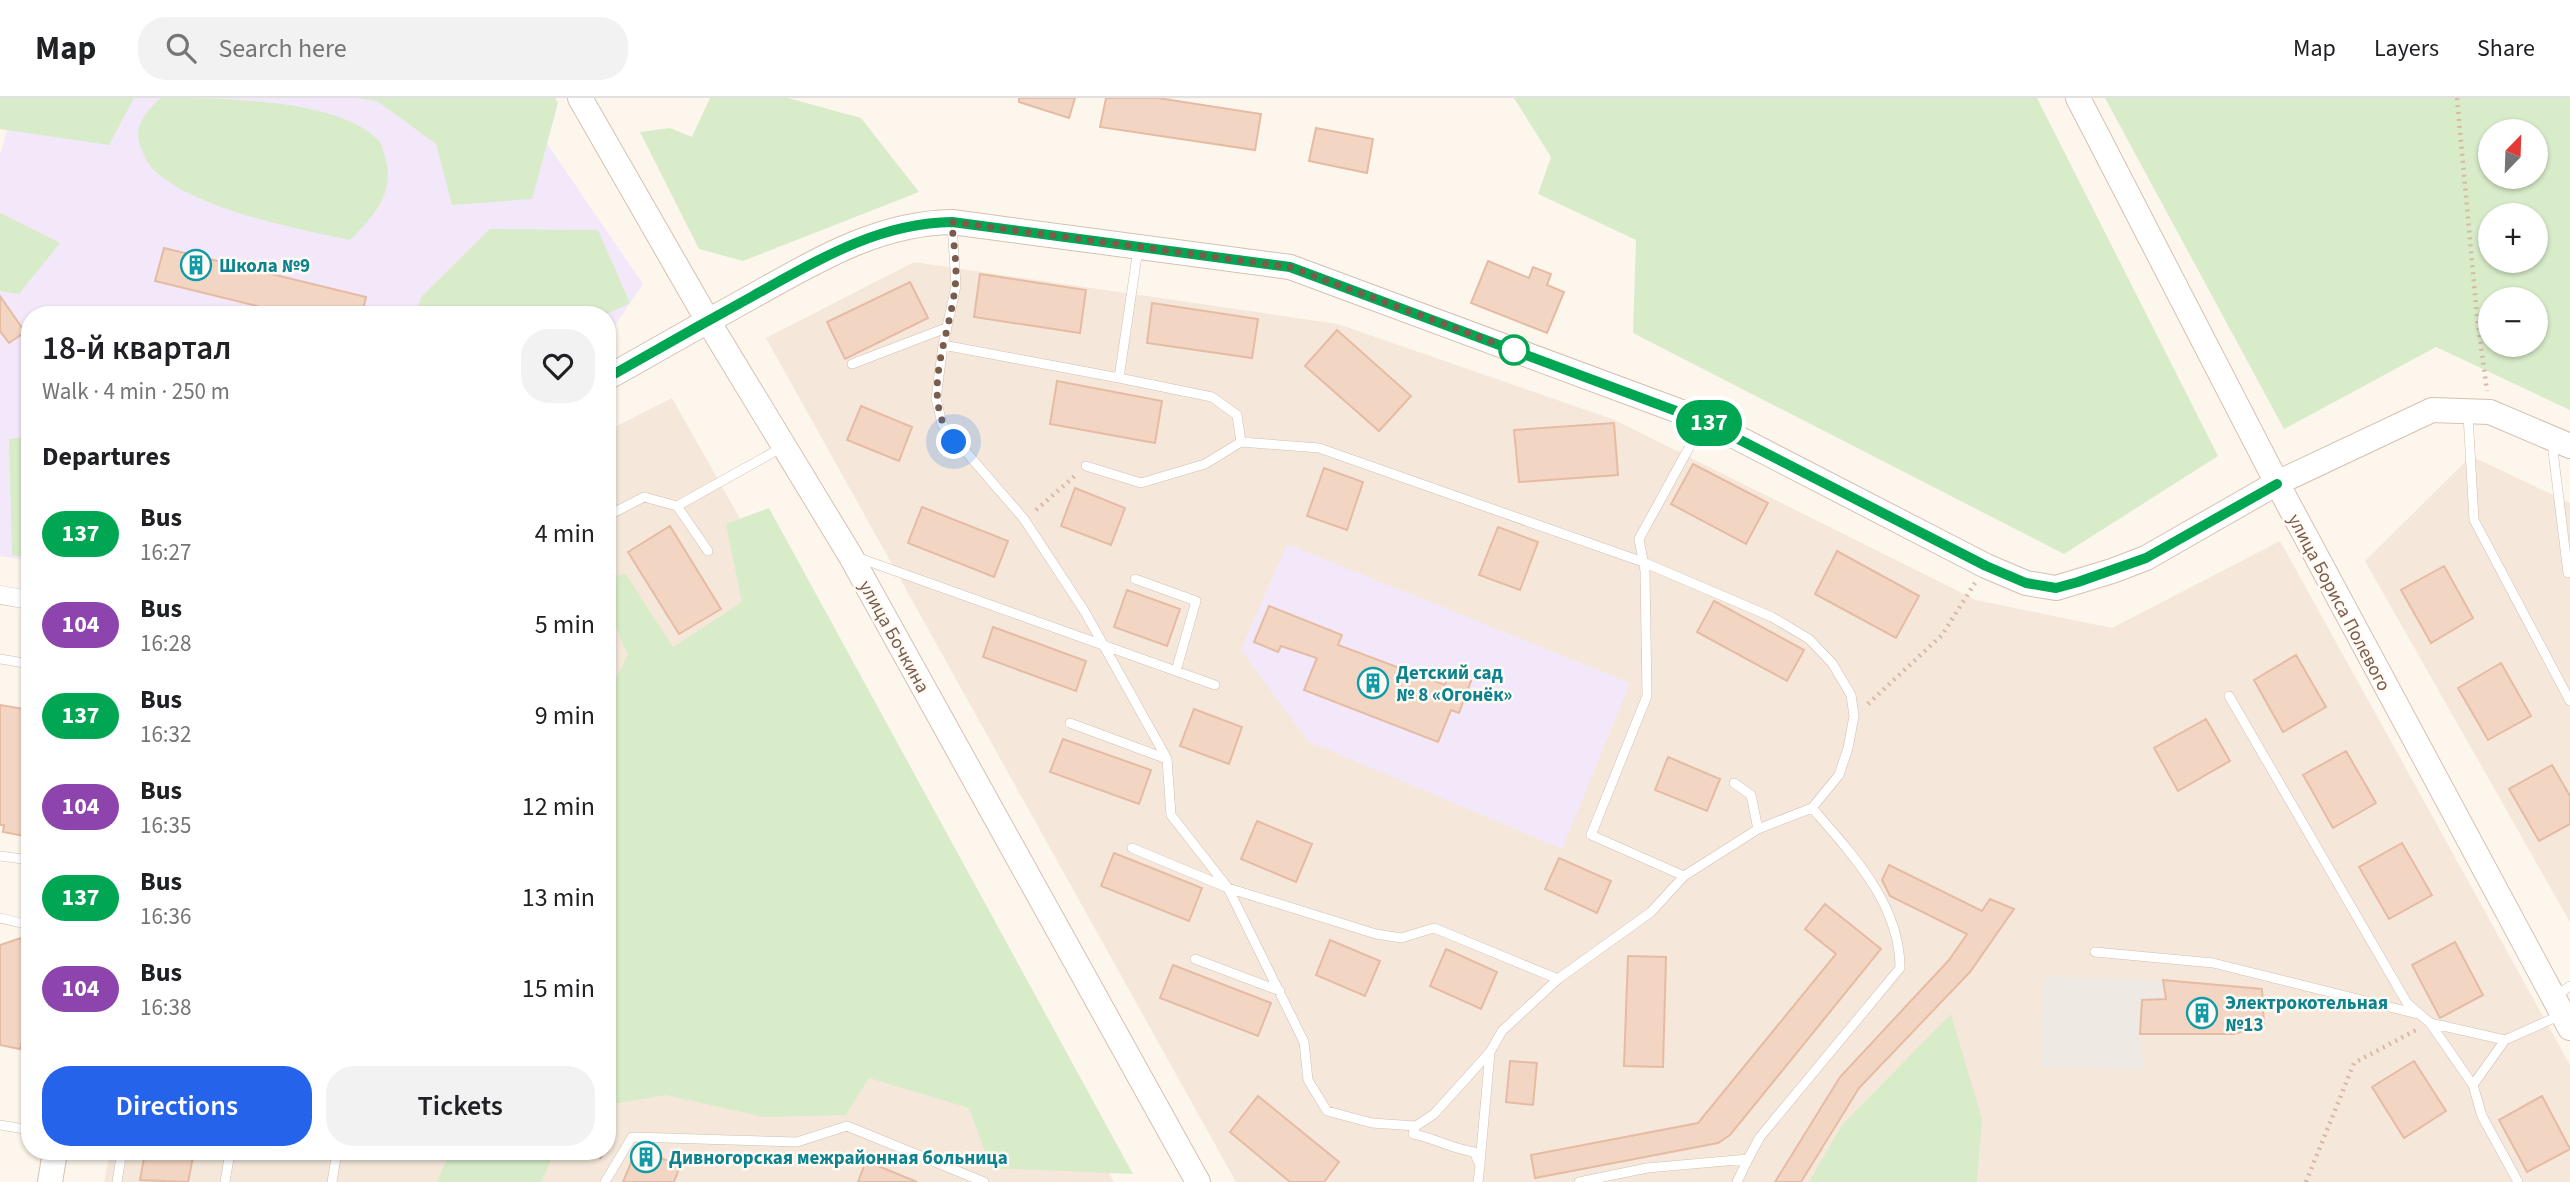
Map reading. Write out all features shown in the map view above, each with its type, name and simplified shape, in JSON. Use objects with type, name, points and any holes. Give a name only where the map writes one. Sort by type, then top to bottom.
[{"type":"main road","name":"улица Бочкина","points":[[580,98],[708,321],[850,555],[1194,1181]]},
{"type":"main road","name":"улица Бориса Полевого","points":[[2078,98],[2277,484],[2564,1007]]},
{"type":"main road","points":[[616,373],[823,257],[879,233],[922,223],[952,222],[1290,267],[1703,421],[1986,566],[2026,583],[2056,588],[2146,558],[2277,484],[2432,410],[2479,412],[2561,441]]},
{"type":"main road","points":[[50,1182],[54,1160]]},
{"type":"street","points":[[0,595],[21,598]]},
{"type":"lane","points":[[952,222],[956,286],[946,328],[936,398],[942,424],[954,442],[1024,519],[1085,612],[1167,759],[1171,815],[1228,888],[1304,1042],[1308,1080],[1327,1111],[1372,1123],[1416,1126]]},
{"type":"lane","points":[[1119,378],[1138,246]]},
{"type":"lane","points":[[852,364],[946,328]]},
{"type":"lane","points":[[943,345],[1212,397],[1237,415],[1241,442]]},
{"type":"lane","points":[[2479,412],[2474,520],[2570,701]]},
{"type":"lane","points":[[1684,876],[1591,835],[1647,696],[1643,562],[1639,539],[1703,421]]},
{"type":"lane","points":[[2561,441],[2568,573]]},
{"type":"lane","points":[[1086,466],[1141,483],[1205,464],[1241,442],[1319,448],[1643,562],[1772,617],[1810,639],[1832,663],[1851,695],[1854,716],[1839,775],[1812,808],[1758,829],[1684,876],[1651,912],[1558,979],[1502,1031],[1490,1052],[1434,1114],[1416,1126],[1413,1134],[1434,1139],[1453,1149],[1474,1152],[1480,1165]]},
{"type":"lane","points":[[677,506],[784,447]]},
{"type":"lane","points":[[616,511],[644,497],[677,506],[708,551]]},
{"type":"lane","points":[[850,555],[1215,685]]},
{"type":"lane","points":[[1135,579],[1196,601],[1176,671]]},
{"type":"lane","points":[[0,659],[21,662]]},
{"type":"lane","points":[[2229,696],[2407,1003],[2430,1023],[2473,1086],[2482,1116],[2518,1182]]},
{"type":"lane","points":[[1070,723],[1167,759]]},
{"type":"lane","points":[[1734,783],[1751,795],[1758,829]]},
{"type":"lane","points":[[1737,1182],[1760,1137],[1900,968],[1900,946],[1872,880],[1812,808]]},
{"type":"lane","points":[[1132,849],[1228,888],[1376,934],[1401,938],[1434,928],[1558,979]]},
{"type":"lane","points":[[0,856],[21,859]]},
{"type":"lane","points":[[0,918],[21,923]]},
{"type":"lane","points":[[2095,952],[2213,963],[2420,1014]]},
{"type":"lane","points":[[1195,959],[1280,992]]},
{"type":"lane","points":[[2473,1086],[2505,1040],[2564,1007]]},
{"type":"lane","points":[[2430,1023],[2505,1040]]},
{"type":"lane","points":[[1478,1182],[1490,1052]]},
{"type":"lane","points":[[0,1125],[21,1128]]},
{"type":"lane","points":[[604,1182],[632,1137],[797,1142],[847,1126],[984,1182]]},
{"type":"lane","points":[[1579,1182],[1647,1168],[1748,1159]]},
{"type":"lane","points":[[117,1182],[121,1160]]},
{"type":"lane","points":[[225,1182],[229,1160]]},
{"type":"lane","points":[[332,1182],[336,1160]]},
{"type":"path","points":[[2457,98],[2477,316],[2479,412]]},
{"type":"path","points":[[1024,519],[1086,466]]},
{"type":"path","points":[[1854,716],[1942,635],[1986,566]]},
{"type":"path","points":[[2306,1182],[2354,1063],[2430,1023]]},
{"type":"shaded area","points":[[17,98],[467,98],[537,129],[643,284],[616,324],[616,306],[21,306],[21,560],[0,556],[0,155]]},
{"type":"shaded area","points":[[914,262],[1338,324],[1615,420],[1976,600],[2112,628],[2280,541],[2570,1065],[2570,1182],[1236,1182],[766,338]]},
{"type":"shaded area","points":[[672,398],[1114,1182],[104,1182],[108,1160],[616,1160],[616,426]]},
{"type":"shaded area","points":[[2471,456],[2570,503],[2570,922],[2365,561]]},
{"type":"shaded area","points":[[1287,544],[1630,683],[1562,849],[1308,741],[1241,650]]},
{"type":"shaded area","points":[[2043,976],[2163,980],[2262,989],[2264,1025],[2234,1034],[2141,1034],[2143,1069],[2041,1068]]},
{"type":"green space","points":[[0,98],[134,98],[109,145],[0,129]]},
{"type":"green space","points":[[161,98],[276,103],[336,116],[361,127],[379,141],[388,173],[384,195],[373,214],[350,240],[273,223],[216,205],[168,181],[151,167],[145,158],[139,141],[139,127],[150,108]]},
{"type":"green space","points":[[356,98],[555,98],[558,103],[532,199],[452,205],[436,144],[377,101]]},
{"type":"green space","points":[[710,98],[788,98],[861,118],[919,192],[743,261],[699,249],[640,132],[670,128],[692,137]]},
{"type":"green space","points":[[1514,98],[2037,98],[2218,456],[2064,554],[1633,333],[1636,240],[1538,194],[1551,157]]},
{"type":"green space","points":[[2105,98],[2570,98],[2570,410],[2436,347],[2284,429]]},
{"type":"green space","points":[[0,213],[60,243],[19,294],[0,291]]},
{"type":"green space","points":[[490,229],[598,230],[630,303],[616,310],[616,306],[418,306],[421,297]]},
{"type":"green space","points":[[21,438],[21,556],[12,555],[9,439]]},
{"type":"green space","points":[[769,508],[1133,1174],[991,1168],[969,1108],[869,1078],[846,1115],[764,1117],[666,1095],[616,1103],[616,678],[628,655],[616,628],[616,577],[625,573],[673,647],[742,602],[726,524]]},
{"type":"green space","points":[[1951,1014],[1982,1119],[1977,1182],[1809,1182],[1842,1125]]},
{"type":"green space","points":[[447,1160],[551,1160],[541,1182],[437,1182]]},
{"type":"building","points":[[1019,98],[1075,98],[1069,118],[1019,102]]},
{"type":"building","points":[[1106,98],[1158,98],[1261,114],[1255,150],[1100,127]]},
{"type":"building","points":[[1316,128],[1373,139],[1367,173],[1309,161]]},
{"type":"building","name":"Школа №9","points":[[164,248],[366,297],[364,306],[257,306],[155,281]]},
{"type":"building","points":[[1488,261],[1529,278],[1533,267],[1551,274],[1547,285],[1564,292],[1547,333],[1471,303]]},
{"type":"building","points":[[980,274],[1086,290],[1080,333],[974,317]]},
{"type":"building","points":[[910,282],[928,318],[845,359],[827,322]]},
{"type":"building","points":[[0,296],[21,326],[21,335],[9,343],[0,331]]},
{"type":"building","points":[[1152,303],[1258,319],[1252,358],[1147,343]]},
{"type":"building","points":[[1337,330],[1411,396],[1379,431],[1305,366]]},
{"type":"building","points":[[1057,381],[1162,401],[1155,443],[1050,424]]},
{"type":"building","points":[[861,406],[912,427],[899,461],[847,440]]},
{"type":"building","points":[[1614,423],[1618,475],[1519,482],[1514,430]]},
{"type":"building","points":[[1693,464],[1768,503],[1746,544],[1671,504]]},
{"type":"building","points":[[1324,468],[1363,482],[1347,530],[1307,516]]},
{"type":"building","points":[[1075,488],[1125,508],[1111,545],[1061,526]]},
{"type":"building","points":[[922,507],[1008,541],[994,577],[908,543]]},
{"type":"building","points":[[670,526],[721,609],[679,634],[628,552]]},
{"type":"building","points":[[1498,527],[1538,542],[1520,590],[1479,575]]},
{"type":"building","points":[[1837,551],[1919,596],[1896,638],[1815,594]]},
{"type":"building","points":[[2444,566],[2473,618],[2431,643],[2401,590]]},
{"type":"building","points":[[1127,590],[1180,609],[1167,646],[1114,627]]},
{"type":"building","points":[[1714,601],[1804,650],[1787,681],[1697,632]]},
{"type":"building","name":"Детский сад № 8 «Огонёк»","points":[[1269,606],[1342,635],[1338,645],[1445,685],[1449,673],[1471,681],[1459,713],[1451,710],[1438,742],[1304,690],[1317,658],[1281,646],[1278,652],[1254,642]]},
{"type":"building","points":[[993,627],[1086,661],[1076,691],[983,657]]},
{"type":"building","points":[[2296,655],[2326,707],[2283,732],[2254,680]]},
{"type":"building","points":[[2501,663],[2531,716],[2488,740],[2458,688]]},
{"type":"building","points":[[0,705],[21,708],[21,835],[3,832],[4,825],[0,825]]},
{"type":"building","points":[[1194,709],[1242,727],[1229,764],[1180,746]]},
{"type":"building","points":[[2206,719],[2230,761],[2178,791],[2154,748]]},
{"type":"building","points":[[1063,739],[1151,770],[1139,804],[1050,772]]},
{"type":"building","points":[[2346,751],[2376,803],[2333,828],[2303,775]]},
{"type":"building","points":[[1668,757],[1720,779],[1707,811],[1655,790]]},
{"type":"building","points":[[2552,765],[2570,796],[2570,824],[2539,841],[2509,789]]},
{"type":"building","points":[[1257,821],[1312,844],[1296,882],[1241,859]]},
{"type":"building","points":[[2402,843],[2432,895],[2389,919],[2359,867]]},
{"type":"building","points":[[1114,853],[1202,888],[1189,921],[1101,886]]},
{"type":"building","points":[[1559,858],[1611,881],[1597,913],[1545,889]]},
{"type":"building","points":[[1889,865],[1982,911],[1990,899],[2014,909],[1970,972],[1859,1088],[1801,1182],[1775,1182],[1840,1077],[1949,960],[1967,934],[1890,896],[1882,880]]},
{"type":"building","points":[[1825,904],[1881,949],[1730,1135],[1718,1143],[1535,1178],[1531,1155],[1698,1123],[1836,954],[1805,929]]},
{"type":"building","points":[[21,938],[20,1049],[0,1045],[0,945]]},
{"type":"building","points":[[1330,940],[1380,961],[1365,996],[1316,975]]},
{"type":"building","points":[[2455,942],[2483,995],[2440,1018],[2412,965]]},
{"type":"building","points":[[1446,949],[1497,972],[1481,1009],[1430,986]]},
{"type":"building","points":[[1628,956],[1666,957],[1663,1067],[1624,1066]]},
{"type":"building","points":[[1173,965],[1271,1003],[1258,1036],[1160,998]]},
{"type":"building","name":"Электрокотельная №13","points":[[2163,980],[2262,989],[2264,1025],[2234,1034],[2140,1034],[2142,1000],[2166,999]]},
{"type":"building","points":[[1510,1061],[1537,1063],[1533,1105],[1506,1102]]},
{"type":"building","points":[[2414,1061],[2446,1111],[2404,1138],[2372,1087]]},
{"type":"building","points":[[1258,1096],[1339,1162],[1324,1182],[1290,1182],[1230,1132]]},
{"type":"building","points":[[2542,1096],[2570,1149],[2527,1172],[2499,1120]]},
{"type":"building","name":"Дивногорская межрайонная больница","points":[[637,1148],[680,1166],[674,1182],[623,1182]]},
{"type":"building","points":[[144,1160],[192,1160],[188,1182],[140,1180]]},
{"type":"building","name":"Дивногорская межрайонная больница","points":[[866,1161],[917,1182],[858,1182]]},
{"type":"bus line","name":"137","points":[[616,373],[823,257],[879,233],[922,223],[952,222],[1290,267],[1703,421],[1986,566],[2026,583],[2056,588],[2112,572],[2146,558],[2277,484]]},
{"type":"place","name":"Школа №9","points":[[196,265]]},
{"type":"place","name":"Детский сад № 8 «Огонёк»","points":[[1373,683]]},
{"type":"place","name":"Электрокотельная №13","points":[[2202,1013]]},
{"type":"place","name":"Дивногорская межрайонная больница","points":[[646,1157]]},
{"type":"route","points":[[954,442],[942,424],[936,398],[943,345],[956,286],[952,222],[1290,267],[1522,353],[1514,350]]}]
